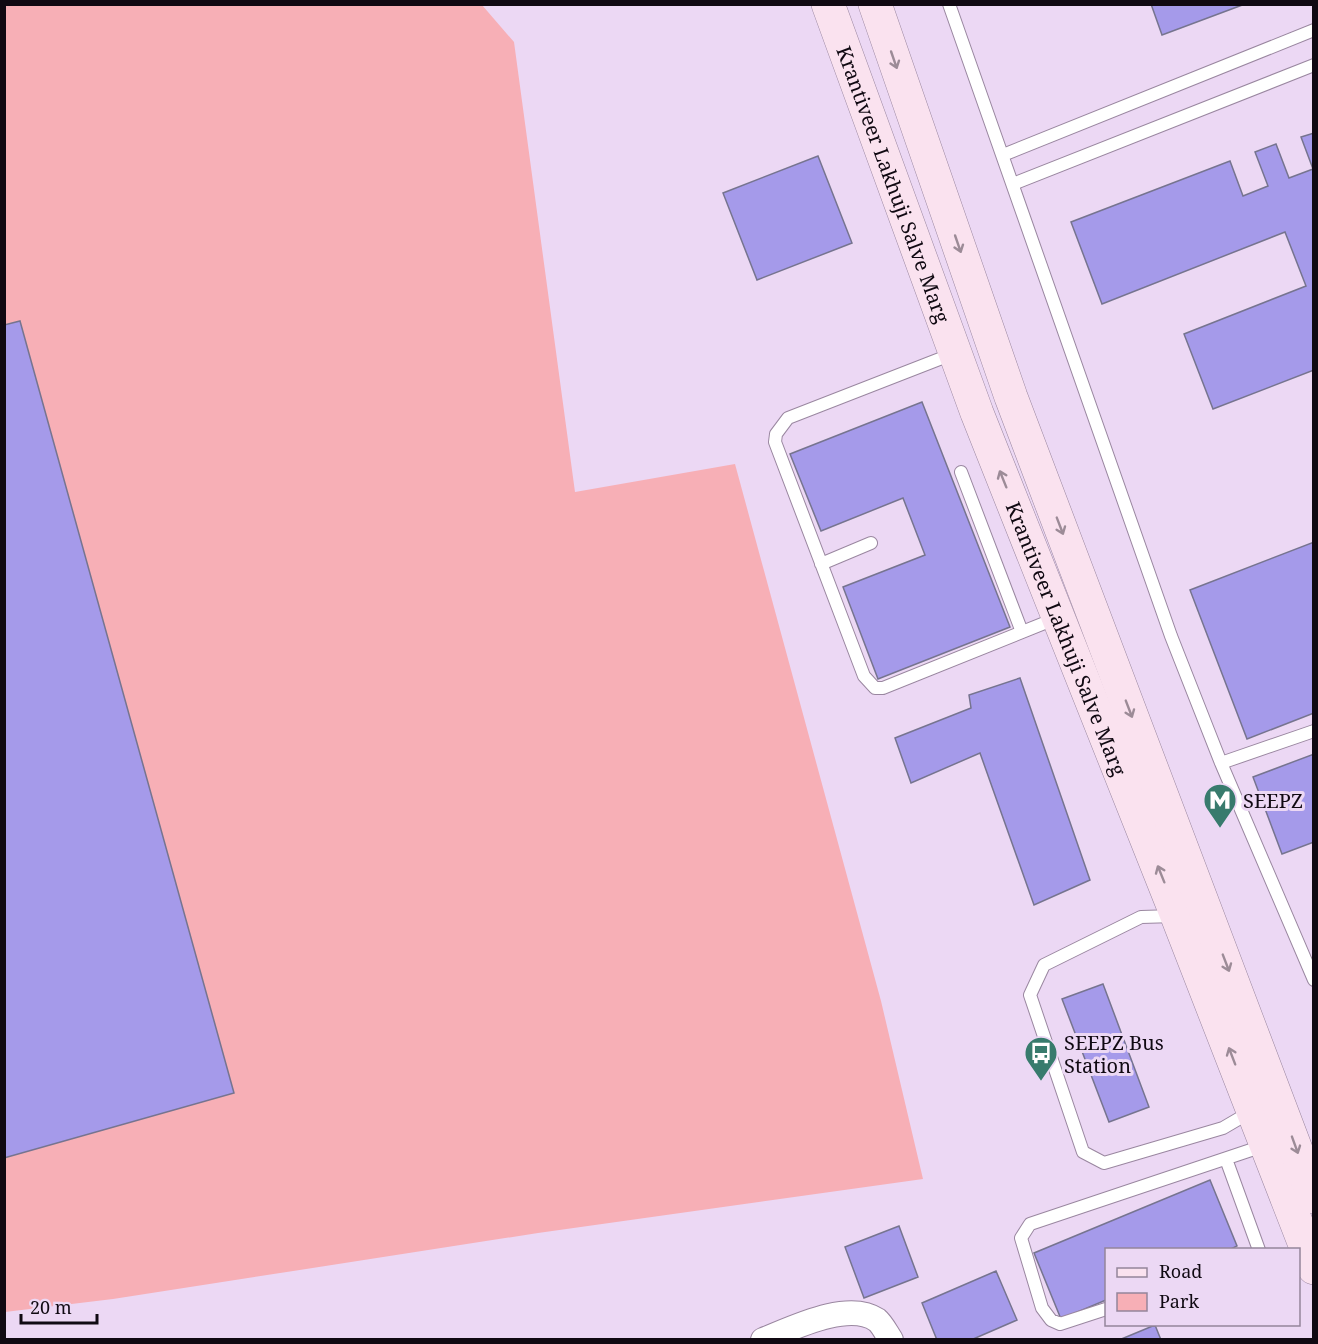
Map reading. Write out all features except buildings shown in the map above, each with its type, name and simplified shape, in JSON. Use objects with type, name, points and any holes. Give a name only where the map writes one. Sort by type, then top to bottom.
[{"type":"main road","name":"Krantiveer Lakhuji Salve Marg","points":[[828,4],[977,413],[1058,617],[1191,912],[1314,1197]]},
{"type":"main road","name":"Krantiveer Lakhuji Salve Marg","points":[[875,4],[1191,912],[1253,1111],[1304,1252]]},
{"type":"main road","points":[[977,413],[1011,397]]},
{"type":"street","points":[[763,1340],[831,1315],[847,1314],[864,1315],[877,1321],[891,1340]]},
{"type":"lane","points":[[949,4],[1171,636],[1221,763],[1314,980]]},
{"type":"lane","points":[[1003,156],[1314,30]]},
{"type":"lane","points":[[1013,184],[1314,65]]},
{"type":"lane","points":[[955,353],[788,418],[781,426],[775,441],[864,676],[875,688],[883,688],[1058,617]]},
{"type":"lane","points":[[961,472],[1022,632]]},
{"type":"lane","points":[[821,564],[871,543]]},
{"type":"lane","points":[[1221,763],[1314,731]]},
{"type":"lane","points":[[1191,912],[1141,917],[1044,965],[1030,995],[1083,1152],[1104,1164],[1223,1128],[1253,1111]]},
{"type":"lane","points":[[1105,1310],[1060,1324],[1051,1320],[1042,1308],[1021,1238],[1030,1224],[1266,1145]]},
{"type":"lane","points":[[1226,1158],[1258,1248]]},
{"type":"green space","points":[[4,5],[482,5],[514,42],[575,492],[735,464],[881,1001],[923,1179],[538,1233],[113,1299],[5,1312]]},
{"type":"place","name":"SEEPZ","points":[[1220,829]]},
{"type":"place","name":"SEEPZ Bus Station","points":[[1041,1082]]}]
